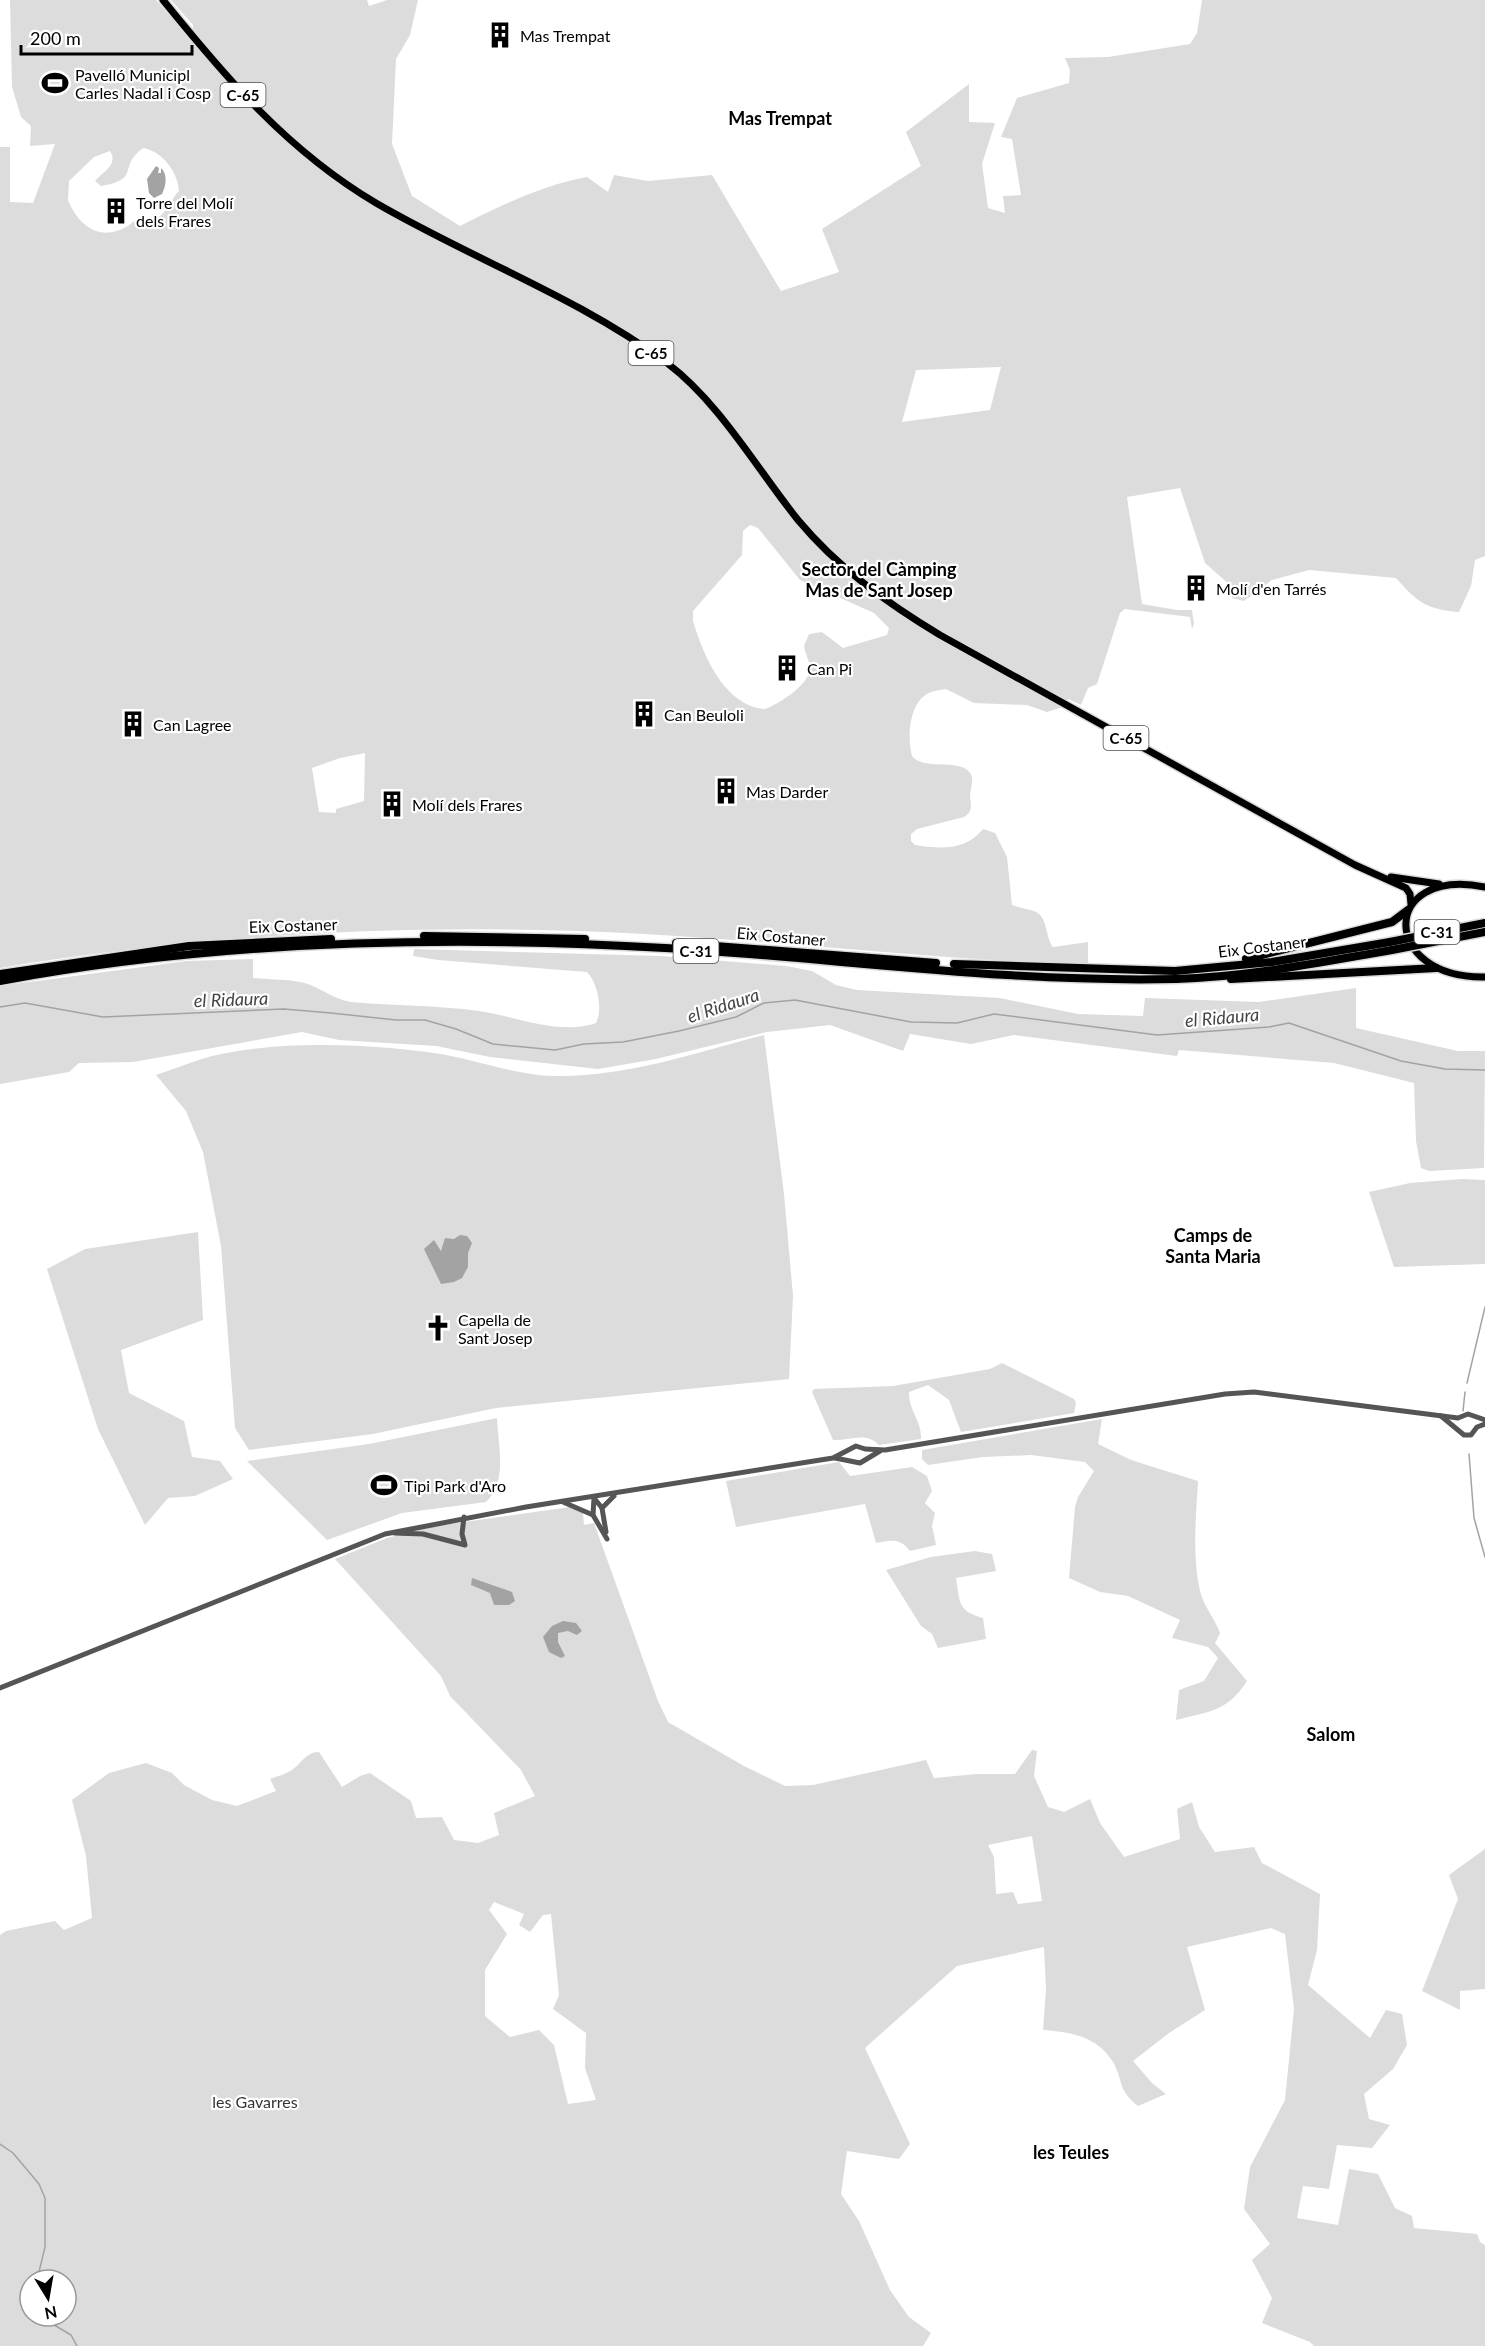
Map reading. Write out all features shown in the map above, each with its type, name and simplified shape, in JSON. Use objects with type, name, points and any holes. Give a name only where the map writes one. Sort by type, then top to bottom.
[{"type":"highway","points":[[1197,974],[1392,922],[1410,907]]},
{"type":"highway","name":"Eix Costaner","points":[[0,981],[190,953],[321,945],[425,942],[667,948],[1052,977],[1197,974],[1273,970],[1391,946],[1485,923]]},
{"type":"highway","name":"Eix Costaner","points":[[1391,946],[1485,932]]},
{"type":"highway","name":"Eix Costaner","points":[[0,974],[189,946],[265,941],[474,936],[669,943],[965,965],[1197,974]]},
{"type":"highway","points":[[1197,974],[1222,980],[1436,968]]},
{"type":"main road","name":"C-65","points":[[163,0],[230,82],[300,150],[375,202],[587,311],[668,364],[750,452],[798,520],[845,568],[885,600],[940,635],[1372,873],[1406,888],[1410,894],[1410,907]]},
{"type":"main road","name":"C-65","points":[[1372,873],[1445,885],[1485,887]]},
{"type":"main road","name":"C-65","points":[[1410,907],[1430,889],[1445,885]]},
{"type":"main road","points":[[1410,907],[1405,932],[1408,944],[1436,968],[1453,974],[1485,977]]},
{"type":"street","points":[[0,1688],[384,1534],[499,1511],[833,1458],[849,1452],[856,1446],[865,1449],[885,1449],[1226,1394],[1254,1392],[1458,1418],[1466,1414],[1485,1422]]},
{"type":"street","points":[[1437,1414],[1455,1426],[1459,1433],[1466,1436],[1473,1434],[1477,1427],[1485,1422]]},
{"type":"street","points":[[1455,1426],[1458,1418]]},
{"type":"street","points":[[1476,1419],[1477,1427]]},
{"type":"street","points":[[865,1449],[866,1457]]},
{"type":"street","points":[[833,1458],[850,1460],[858,1464],[866,1457],[885,1449]]},
{"type":"street","points":[[849,1452],[850,1460]]},
{"type":"street","points":[[602,1508],[617,1494]]},
{"type":"street","points":[[594,1497],[602,1508],[607,1539],[593,1515],[594,1497]]},
{"type":"street","points":[[561,1502],[593,1515]]},
{"type":"street","points":[[384,1534],[423,1534],[465,1545],[462,1534],[464,1517]]},
{"type":"green space","points":[[10,0],[156,0],[193,43],[193,25],[171,0],[367,0],[369,6],[387,0],[418,0],[410,35],[396,59],[392,144],[412,196],[460,226],[538,191],[587,177],[608,192],[614,175],[648,181],[712,175],[781,291],[839,272],[822,229],[921,166],[906,132],[969,84],[969,122],[995,123],[982,164],[988,208],[1005,213],[1003,196],[1021,195],[1012,139],[1001,137],[1017,98],[1069,83],[1070,70],[1065,58],[1108,57],[1190,44],[1197,33],[1202,0],[1485,0],[1485,556],[1475,560],[1471,586],[1459,612],[1430,607],[1417,599],[1396,578],[1309,570],[1272,580],[1244,601],[1232,598],[1230,585],[1205,563],[1180,488],[1127,497],[1142,604],[1192,610],[1194,624],[1192,629],[1190,617],[1125,609],[1120,613],[1097,684],[1088,688],[1081,705],[1068,699],[1060,708],[1047,712],[1027,705],[974,703],[946,689],[929,693],[921,699],[916,705],[911,722],[912,756],[918,761],[954,765],[968,771],[972,777],[971,808],[964,817],[917,829],[911,834],[911,841],[915,845],[952,847],[968,841],[983,829],[995,833],[1007,857],[1012,905],[1040,915],[1053,947],[1088,942],[1088,965],[610,932],[473,929],[270,936],[135,949],[0,968],[0,147],[10,147],[10,202],[33,203],[55,144],[30,146],[31,126],[21,117],[12,87]],"holes":[[[143,148],[156,153],[172,170],[179,191],[166,210],[157,218],[138,219],[116,231],[98,232],[77,217],[72,209],[68,200],[69,181],[94,157],[110,151],[111,164],[95,181],[101,186],[114,183],[125,176],[135,155]],[[1001,367],[990,410],[902,422],[916,370]],[[750,525],[758,528],[800,580],[874,613],[889,628],[887,635],[843,648],[822,632],[809,634],[804,646],[810,666],[805,681],[778,703],[765,709],[751,706],[738,699],[727,689],[709,663],[693,621],[693,611],[742,555],[743,531]],[[365,753],[364,801],[336,809],[336,813],[319,812],[312,768],[340,758]]]},
{"type":"green space","points":[[414,949],[660,956],[786,966],[812,971],[836,985],[857,990],[1000,998],[1078,1014],[1143,1016],[1145,998],[1259,1002],[1356,988],[1356,1028],[1458,1051],[1485,1051],[1484,1168],[1429,1171],[1421,1168],[1416,1141],[1414,1083],[1334,1063],[1179,1050],[1177,1056],[1014,1035],[971,1044],[910,1034],[903,1051],[830,1025],[767,1032],[656,1059],[598,1069],[490,1057],[436,1046],[339,1040],[302,1032],[133,1062],[79,1063],[69,1072],[0,1084],[0,986],[187,961],[253,959],[253,978],[302,982],[351,1002],[463,1009],[493,1013],[538,1024],[568,1027],[596,1023],[598,1018],[598,997],[594,983],[587,972],[438,960],[413,956]]},
{"type":"green space","points":[[764,1035],[784,1194],[793,1296],[789,1379],[496,1408],[373,1434],[249,1450],[235,1428],[221,1246],[203,1152],[186,1111],[156,1075],[205,1058],[238,1051],[323,1045],[434,1053],[539,1075],[582,1075],[608,1073],[660,1063]]},
{"type":"green space","points":[[1462,1179],[1485,1180],[1485,1264],[1394,1267],[1369,1192],[1410,1183]]},
{"type":"green space","points":[[198,1232],[203,1320],[121,1350],[129,1393],[184,1421],[192,1457],[220,1461],[233,1479],[195,1496],[168,1498],[145,1525],[98,1429],[47,1269],[85,1249]]},
{"type":"green space","points":[[1002,1363],[1074,1399],[1076,1403],[1074,1413],[961,1432],[949,1400],[928,1385],[909,1392],[921,1439],[879,1445],[868,1438],[833,1440],[812,1392],[814,1389],[893,1386],[990,1369]]},
{"type":"green space","name":"Tipi Park d'Aro","points":[[497,1418],[500,1451],[499,1474],[493,1494],[486,1502],[402,1513],[327,1540],[247,1461],[369,1444]]},
{"type":"green space","points":[[1102,1419],[1098,1444],[1131,1460],[1198,1481],[1195,1550],[1200,1591],[1220,1633],[1215,1643],[1247,1681],[1232,1699],[1217,1709],[1176,1720],[1179,1690],[1204,1681],[1218,1658],[1208,1647],[1172,1638],[1180,1620],[1128,1596],[1100,1592],[1069,1578],[1075,1507],[1078,1497],[1094,1471],[1085,1462],[1031,1455],[983,1457],[928,1465],[922,1459],[922,1450]]},
{"type":"green space","points":[[839,1462],[850,1476],[912,1467],[927,1476],[932,1491],[925,1503],[935,1513],[932,1526],[936,1545],[910,1551],[903,1544],[895,1541],[876,1543],[865,1504],[736,1527],[726,1481]]},
{"type":"green space","name":"les Gavarres","points":[[570,1507],[583,1513],[584,1525],[594,1523],[658,1701],[668,1722],[744,1766],[785,1786],[813,1785],[926,1760],[934,1778],[977,1774],[1015,1774],[1032,1750],[1037,1751],[1034,1776],[1048,1807],[1064,1812],[1090,1799],[1100,1823],[1124,1857],[1180,1839],[1177,1809],[1192,1802],[1199,1827],[1215,1852],[1254,1847],[1262,1863],[1320,1894],[1317,1950],[1308,1985],[1370,2038],[1386,2010],[1402,2014],[1407,2045],[1393,2069],[1364,2094],[1369,2119],[1390,2125],[1372,2148],[1337,2145],[1329,2189],[1303,2186],[1297,2218],[1338,2225],[1349,2169],[1378,2174],[1395,2208],[1412,2216],[1414,2228],[1477,2234],[1480,2242],[1485,2245],[1485,2346],[1314,2346],[1310,2342],[1262,2323],[1272,2298],[1252,2260],[1270,2244],[1244,2209],[1250,2167],[1285,2100],[1294,2009],[1285,1934],[1271,1928],[1187,1947],[1205,2010],[1169,2033],[1133,2061],[1152,2083],[1166,2094],[1138,2106],[1127,2095],[1113,2062],[1099,2046],[1073,2034],[1043,2030],[1046,1990],[1044,1947],[957,1966],[865,2048],[910,2144],[899,2159],[847,2151],[841,2194],[859,2221],[890,2290],[909,2317],[931,2333],[923,2346],[0,2346],[0,1935],[6,1931],[55,1921],[64,1930],[92,1918],[86,1856],[72,1800],[109,1773],[146,1763],[172,1773],[184,1785],[212,1800],[237,1806],[276,1791],[270,1779],[294,1769],[310,1754],[319,1752],[342,1787],[370,1773],[411,1801],[416,1818],[442,1817],[454,1840],[478,1843],[499,1835],[494,1813],[535,1796],[521,1770],[450,1696],[441,1676],[335,1559],[387,1538],[429,1527]],"holes":[[[1032,1836],[1042,1901],[1018,1904],[1013,1892],[996,1894],[994,1857],[988,1845]],[[494,1902],[524,1914],[519,1925],[530,1932],[543,1915],[551,1914],[559,1995],[553,2009],[586,2033],[585,2068],[596,2100],[568,2104],[554,2045],[539,2030],[510,2037],[485,2016],[485,1970],[507,1934],[489,1910]]]},
{"type":"green space","points":[[975,1551],[992,1554],[996,1571],[956,1578],[961,1604],[968,1612],[983,1618],[986,1639],[938,1648],[932,1634],[921,1626],[886,1570],[931,1557]]},
{"type":"green space","points":[[1485,1849],[1485,1989],[1460,1991],[1460,2010],[1422,1991],[1458,1899],[1449,1875]]},
{"type":"shaded area","points":[[156,166],[159,168],[158,173],[161,173],[161,168],[165,173],[166,180],[162,194],[154,198],[149,193],[147,179]]},
{"type":"shaded area","points":[[460,1235],[467,1236],[472,1243],[468,1253],[468,1267],[462,1278],[441,1284],[424,1249],[434,1240],[441,1251],[445,1238],[454,1239]]},
{"type":"shaded area","points":[[472,1578],[512,1592],[515,1601],[509,1605],[494,1605],[490,1593],[471,1585]]},
{"type":"shaded area","points":[[563,1621],[576,1623],[582,1631],[577,1635],[568,1631],[558,1633],[558,1642],[565,1656],[561,1658],[549,1652],[543,1637],[552,1626]]},
{"type":"waterway","name":"el Ridaura","points":[[0,1007],[25,1003],[103,1017],[284,1009],[396,1020],[425,1020],[456,1029],[493,1044],[555,1050],[584,1044],[623,1042],[679,1031],[736,1017],[764,1003],[795,1000],[911,1022],[957,1023],[994,1014],[1157,1035],[1269,1027],[1289,1023],[1401,1061],[1445,1069],[1485,1070]]},
{"type":"waterway","points":[[1467,1383],[1485,1307]]},
{"type":"waterway","points":[[1463,1411],[1465,1392]]},
{"type":"waterway","points":[[1469,1454],[1474,1518],[1485,1557]]},
{"type":"waterway","points":[[0,2144],[13,2153],[39,2184],[45,2198],[45,2247],[40,2268]]},
{"type":"waterway","points":[[59,2328],[71,2335],[77,2346]]},
{"type":"place","name":"Mas Trempat","points":[[500,35]]},
{"type":"place","name":"Pavelló Municipl Carles Nadal i Cosp","points":[[55,83]]},
{"type":"place","name":"Torre del Molí dels Frares","points":[[116,211]]},
{"type":"place","name":"Molí d'en Tarrés","points":[[1196,588]]},
{"type":"place","name":"Can Pi","points":[[787,668]]},
{"type":"place","name":"Can Beuloli","points":[[644,714]]},
{"type":"place","name":"Can Lagree","points":[[133,724]]},
{"type":"place","name":"Mas Darder","points":[[726,791]]},
{"type":"place","name":"Molí dels Frares","points":[[392,804]]},
{"type":"place","name":"Capella de Sant Josep","points":[[438,1328]]},
{"type":"place","name":"Tipi Park d'Aro","points":[[384,1485]]},
{"type":"district","name":"Mas Trempat","points":[[780,118]]},
{"type":"district","name":"Sector del Càmping Mas de Sant Josep","points":[[879,579]]},
{"type":"district","name":"Camps de Santa Maria","points":[[1213,1245]]},
{"type":"district","name":"Salom","points":[[1331,1734]]},
{"type":"district","name":"les Teules","points":[[1071,2152]]}]
